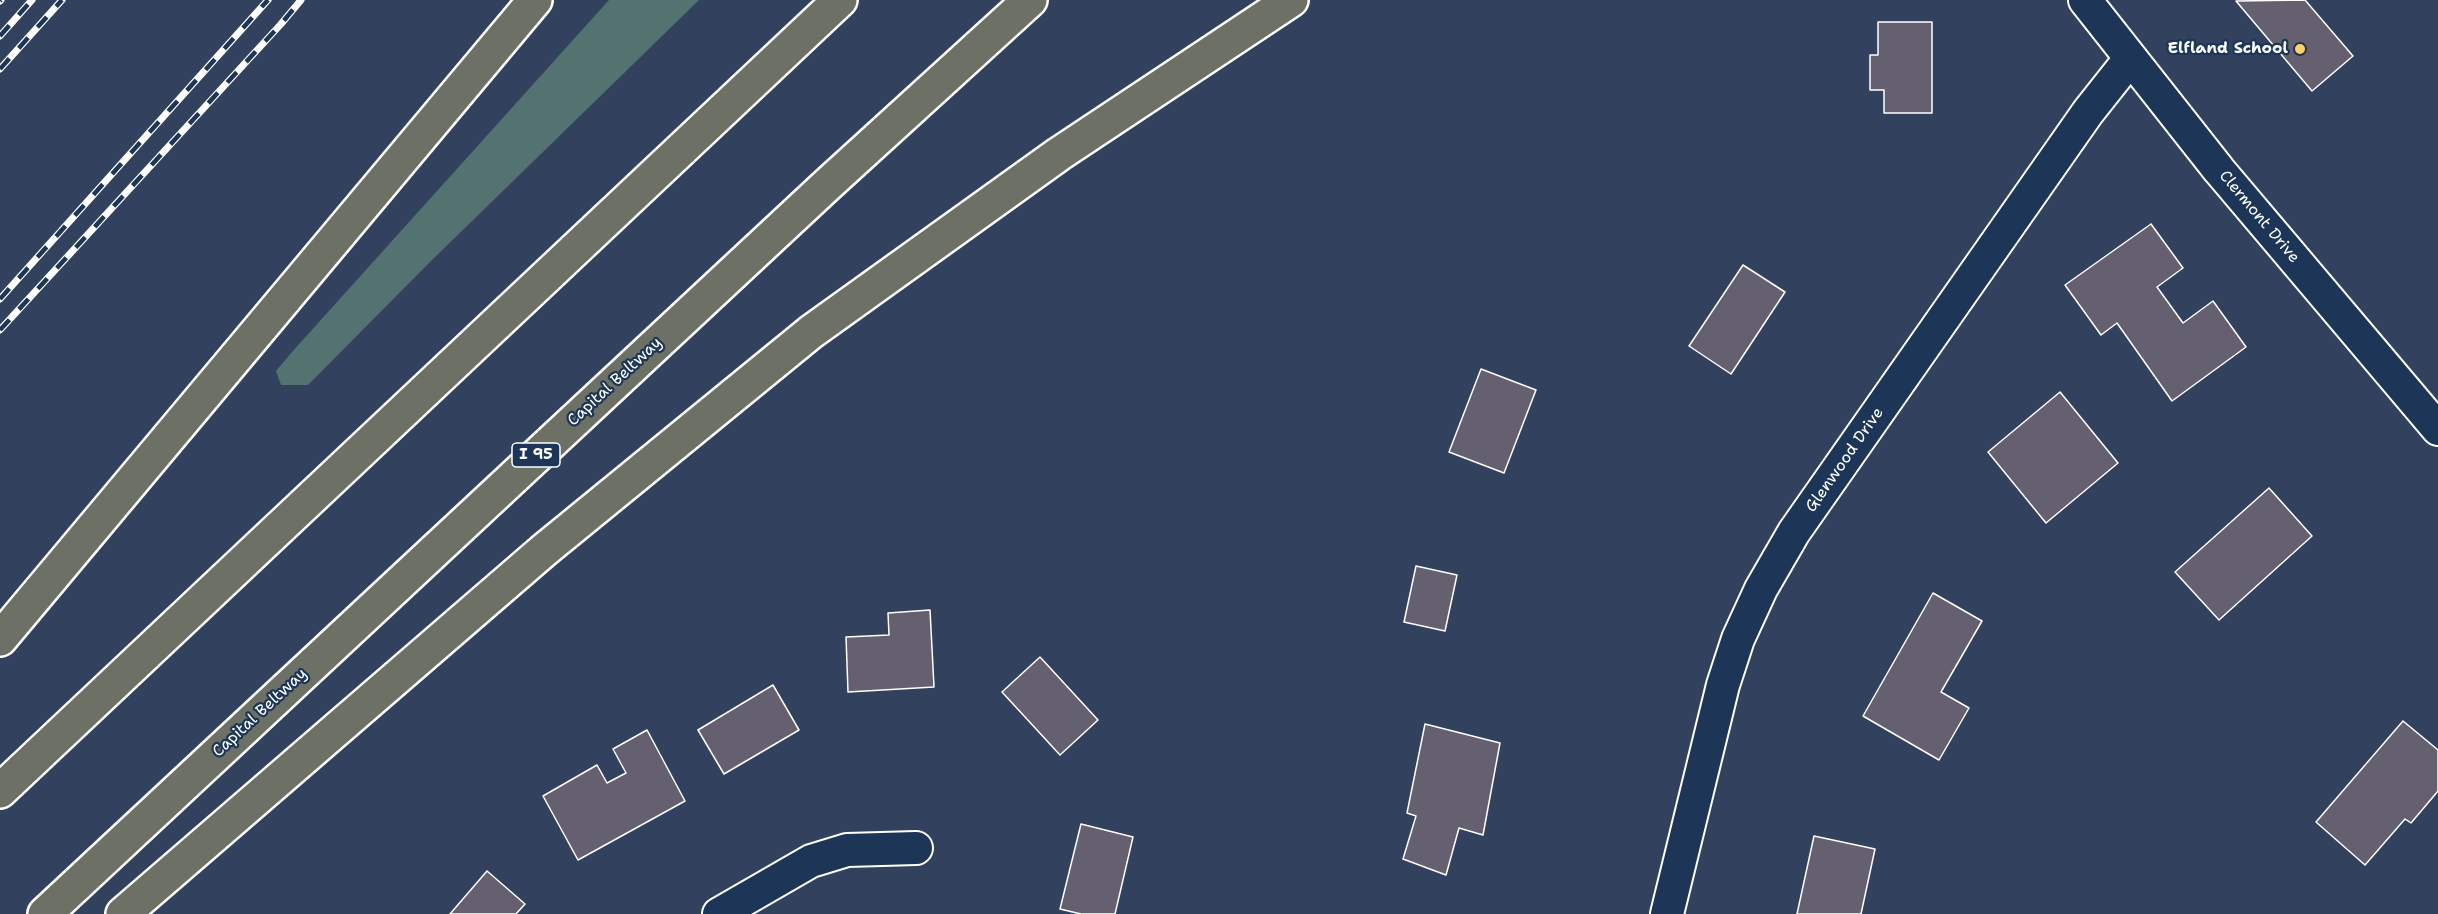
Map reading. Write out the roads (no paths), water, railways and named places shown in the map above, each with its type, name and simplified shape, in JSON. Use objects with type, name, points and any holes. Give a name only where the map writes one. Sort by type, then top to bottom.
[{"type":"highway","points":[[0,639],[535,0]]},
{"type":"highway","points":[[0,791],[840,0]]},
{"type":"highway","name":"Capital Beltway","points":[[45,914],[783,225],[1030,0]]},
{"type":"highway","points":[[123,914],[543,551],[811,332],[1059,154],[1291,0]]},
{"type":"street","name":"Clermont Drive","points":[[2085,0],[2219,170],[2438,429]]},
{"type":"street","name":"Glenwood Drive","points":[[1667,914],[1723,685],[1738,639],[1761,589],[1801,523],[2088,112],[2130,59]]},
{"type":"street","points":[[719,914],[811,861],[848,850],[916,848]]},
{"type":"railway","points":[[0,36],[32,0]]},
{"type":"railway","points":[[0,69],[62,0]]},
{"type":"railway","points":[[0,299],[268,0]]},
{"type":"railway","points":[[0,330],[301,0]]},
{"type":"place","name":"Elfland School","points":[[2300,49]]}]
